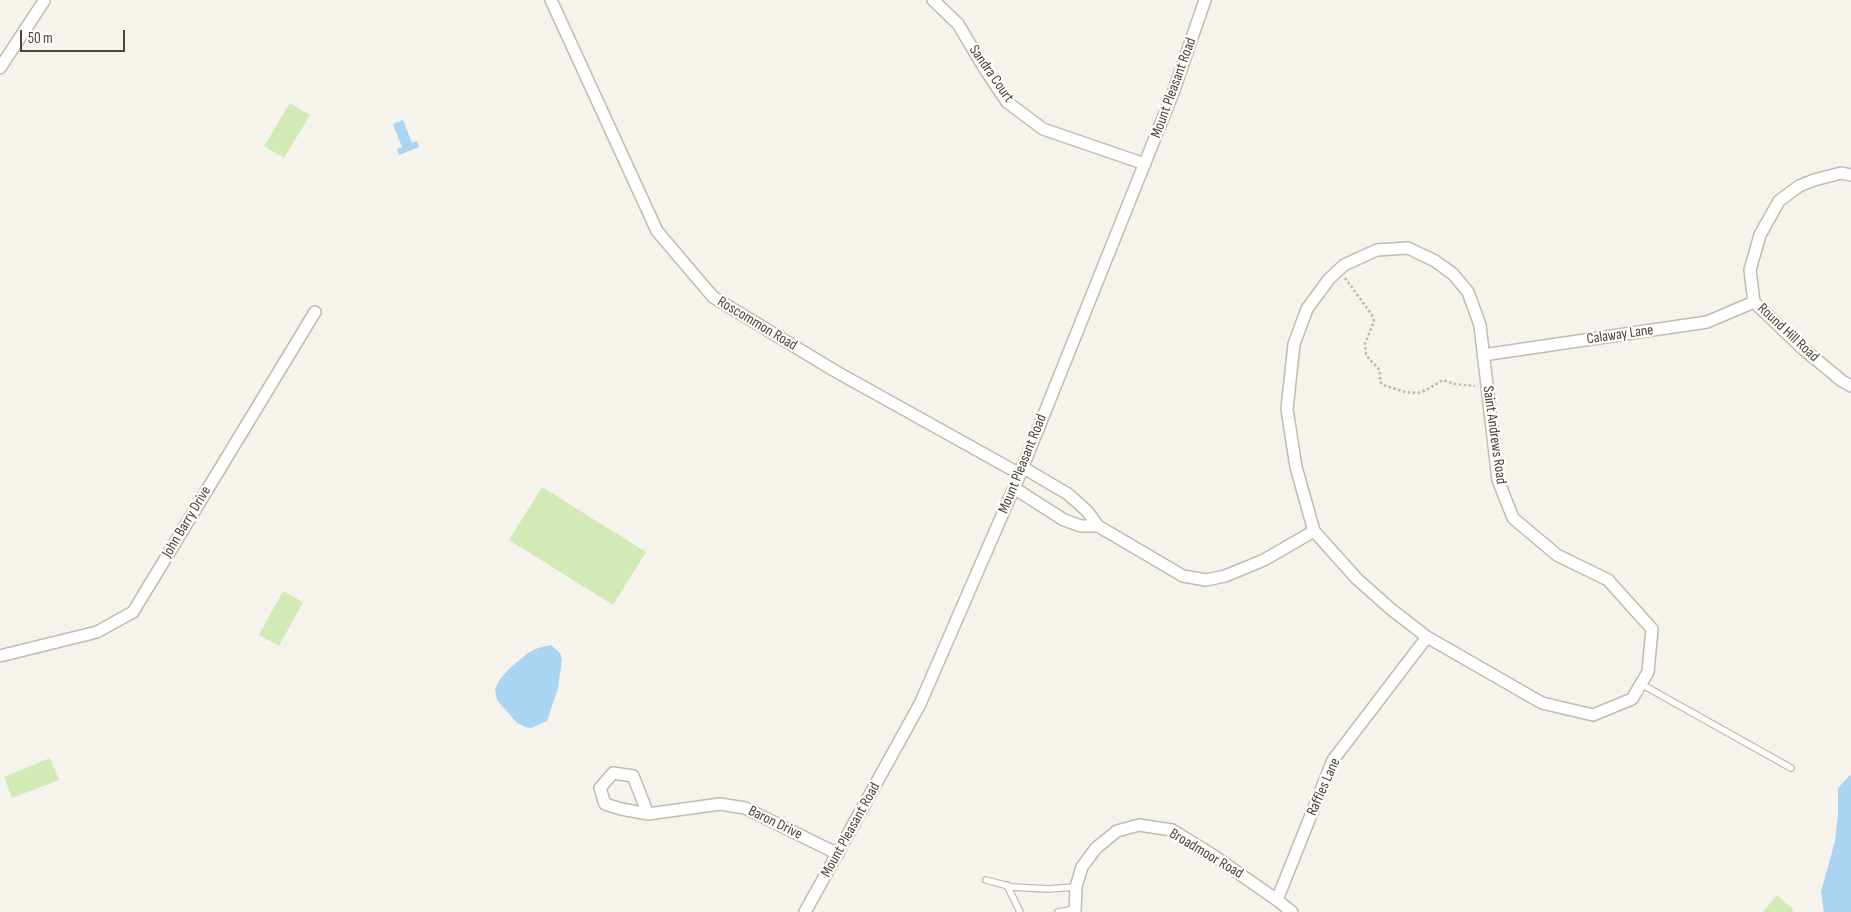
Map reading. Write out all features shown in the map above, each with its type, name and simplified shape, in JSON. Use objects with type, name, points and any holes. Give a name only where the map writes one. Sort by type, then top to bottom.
[{"type":"street","name":"Roscommon Road","points":[[551,0],[657,232],[713,298],[835,371],[1021,471]]},
{"type":"street","name":"Sandra Court","points":[[933,0],[958,24],[982,66],[1007,102],[1044,129],[1145,164]]},
{"type":"street","name":"Mount Pleasant Road","points":[[805,912],[920,704],[1021,471],[1173,93],[1206,0]]},
{"type":"street","points":[[0,68],[44,1]]},
{"type":"street","name":"Round Hill Road","points":[[1851,175],[1841,173],[1814,180],[1799,186],[1779,201],[1760,234],[1750,270],[1754,302],[1801,347],[1842,382],[1851,386]]},
{"type":"street","name":"Saint Andrews Road","points":[[1408,248],[1435,261],[1453,274],[1468,292],[1480,325],[1483,355],[1498,480],[1513,518],[1557,555],[1608,580],[1652,629],[1648,672],[1632,699],[1593,715],[1542,704],[1427,637],[1392,610],[1357,579],[1314,531],[1296,467],[1287,408],[1294,344],[1306,309],[1329,279],[1344,265],[1377,250],[1408,248]]},
{"type":"street","name":"Calaway Lane","points":[[1483,355],[1707,322],[1754,302]]},
{"type":"street","name":"John Barry Drive","points":[[0,656],[97,632],[133,612],[315,312]]},
{"type":"street","points":[[1021,471],[1068,494],[1087,511],[1098,526],[1183,576],[1206,580],[1225,576],[1250,567],[1314,531]]},
{"type":"street","points":[[1014,488],[1064,520],[1081,526],[1098,526]]},
{"type":"street","name":"Raffles Lane","points":[[1277,900],[1334,760],[1427,637]]},
{"type":"street","name":"Baron Drive","points":[[648,814],[633,776],[614,773],[600,788],[605,804],[648,814],[720,804],[745,808],[838,854]]},
{"type":"street","name":"Broadmoor Road","points":[[1075,911],[1076,887],[1082,866],[1096,848],[1116,831],[1139,825],[1172,830],[1214,856],[1292,912]]},
{"type":"lane","points":[[1641,684],[1791,768]]},
{"type":"lane","points":[[986,880],[1007,885],[1048,889],[1076,887]]},
{"type":"lane","points":[[1007,885],[1020,912]]},
{"type":"lane","points":[[1058,912],[1075,911]]},
{"type":"path","points":[[1338,270],[1372,314],[1374,321],[1365,344],[1366,354],[1378,368],[1382,385],[1405,392],[1418,393],[1443,380],[1455,384],[1487,386]]},
{"type":"green space","points":[[290,103],[310,115],[284,158],[264,146]]},
{"type":"green space","points":[[542,487],[646,552],[613,605],[509,540]]},
{"type":"green space","points":[[283,591],[303,602],[279,646],[259,635]]},
{"type":"green space","points":[[50,758],[59,780],[12,798],[4,777]]},
{"type":"green space","points":[[1777,895],[1794,910],[1792,912],[1763,912]]},
{"type":"water","points":[[403,120],[412,143],[417,141],[419,147],[399,155],[397,149],[402,147],[393,124]]},
{"type":"water","points":[[551,645],[560,653],[562,659],[558,688],[547,721],[531,728],[525,727],[517,723],[497,700],[495,689],[500,679],[510,668],[528,653]]},
{"type":"water","points":[[1851,774],[1851,912],[1824,912],[1821,892],[1835,841],[1838,815],[1838,788]]}]
